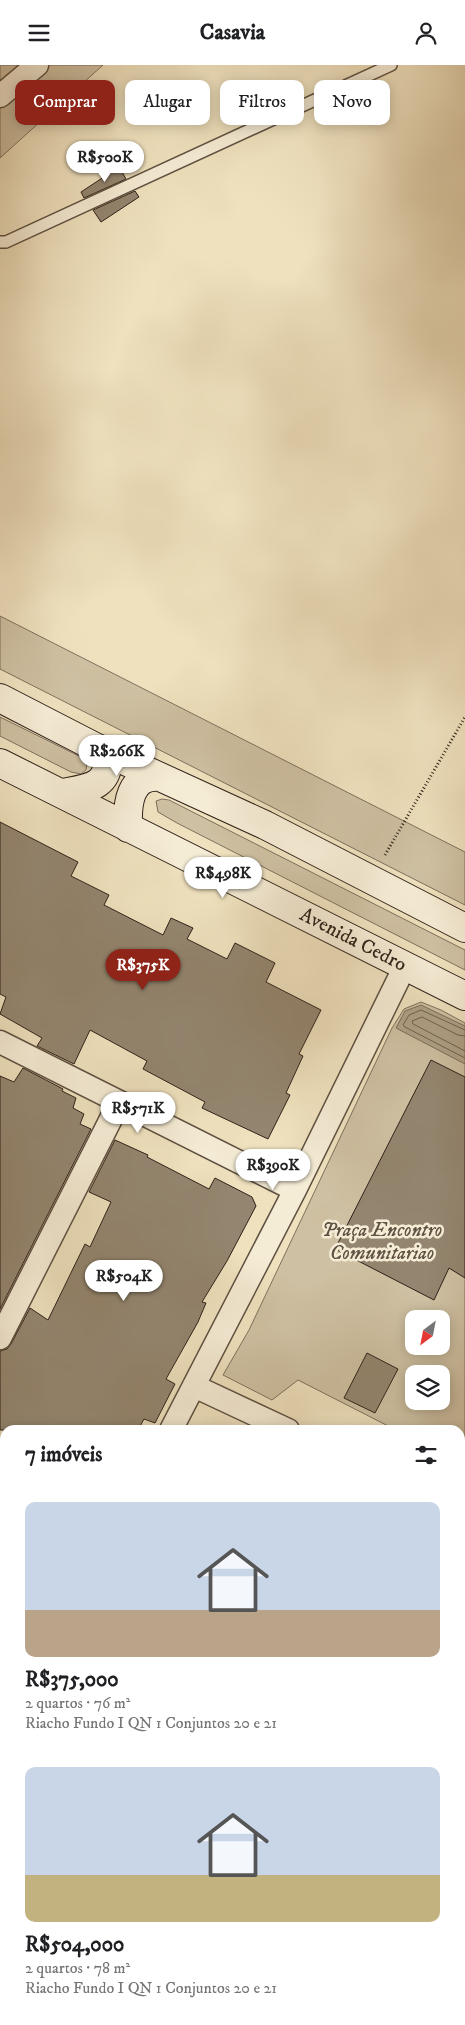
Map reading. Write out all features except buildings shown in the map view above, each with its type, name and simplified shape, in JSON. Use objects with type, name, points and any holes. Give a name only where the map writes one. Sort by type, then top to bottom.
[{"type":"street","points":[[0,96],[37,65]]},
{"type":"street","points":[[0,699],[160,777],[265,825],[465,928]]},
{"type":"street","points":[[62,793],[89,789],[102,779],[108,765],[108,754],[97,747]]},
{"type":"street","name":"Avenida Cedro","points":[[0,763],[465,996]]},
{"type":"street","points":[[128,828],[127,807],[130,796],[140,780],[148,776],[160,777]]},
{"type":"street","points":[[174,1425],[295,1190],[405,966]]},
{"type":"street","points":[[0,1042],[295,1190]]},
{"type":"street","points":[[0,1338],[119,1103]]},
{"type":"street","points":[[194,1385],[278,1425]]},
{"type":"lane","points":[[0,242],[6,242],[391,65]]},
{"type":"path","points":[[385,856],[465,717]]},
{"type":"green space","points":[[0,65],[103,65],[86,80],[15,80],[15,125],[37,125],[0,158]]},
{"type":"green space","points":[[0,616],[465,852],[465,905],[0,669]]},
{"type":"green space","points":[[0,717],[81,757],[87,763],[86,770],[81,774],[71,772],[0,736]]},
{"type":"green space","points":[[162,799],[169,800],[465,950],[465,970],[177,823],[158,812],[156,801]]},
{"type":"green space","name":"Praça Encontro Comunitariao","points":[[421,1002],[465,1023],[465,1425],[386,1425],[298,1380],[272,1400],[223,1375],[249,1330],[392,1028],[404,1009]]},
{"type":"water","points":[[421,1005],[465,1026],[465,1064],[396,1028],[405,1011]]}]
